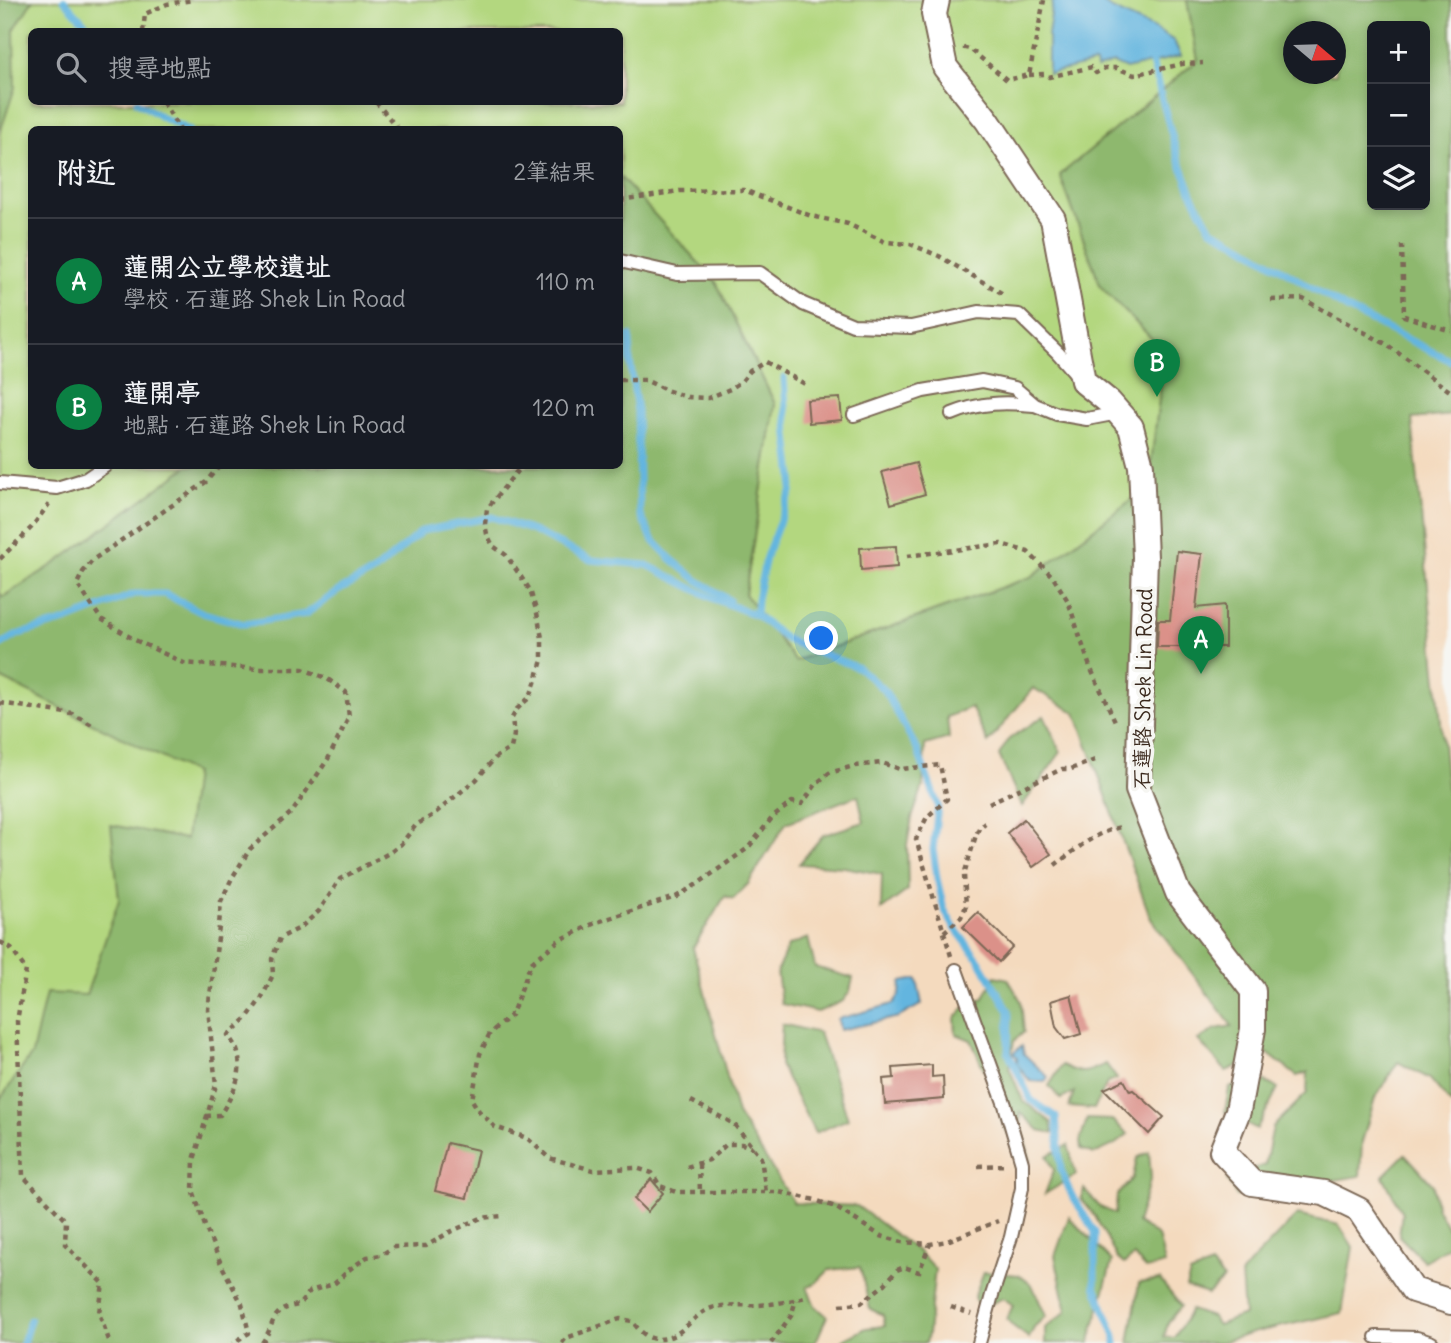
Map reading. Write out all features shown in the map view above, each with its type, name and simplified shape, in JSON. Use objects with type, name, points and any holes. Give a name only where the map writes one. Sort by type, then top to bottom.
[{"type":"street","points":[[937,0],[934,14],[945,67],[988,120],[1053,219],[1083,382]]},
{"type":"street","name":"石蓮路 Shek Lin Road","points":[[1083,382],[1109,402],[1131,427],[1141,466],[1145,557],[1138,790],[1178,893],[1253,991],[1253,1029],[1238,1111],[1222,1151],[1252,1183],[1324,1193],[1359,1210],[1413,1290],[1451,1302]]},
{"type":"lane","points":[[623,262],[677,274],[760,273],[803,304],[853,325],[911,327],[979,312],[1020,315],[1083,382]]},
{"type":"lane","points":[[854,415],[923,391],[982,381],[1015,388],[1035,405]]},
{"type":"lane","points":[[953,414],[972,406],[1006,402],[1035,405],[1057,414],[1087,419],[1118,413]]},
{"type":"lane","points":[[0,483],[57,488],[86,480],[101,469]]},
{"type":"lane","points":[[956,970],[1005,1105],[1022,1163],[1022,1188],[1011,1237],[979,1343]]},
{"type":"lane","points":[[1376,1337],[1417,1338],[1432,1343]]},
{"type":"path","points":[[143,28],[145,14],[167,4],[193,0]]},
{"type":"path","points":[[1029,75],[1044,0]]},
{"type":"path","points":[[960,86],[965,48],[970,49],[1007,80],[1029,75],[1044,74],[1049,77],[1092,67],[1096,73],[1105,68],[1117,68],[1134,75],[1182,64],[1203,63]]},
{"type":"path","points":[[165,105],[178,126]]},
{"type":"path","points":[[378,105],[396,126]]},
{"type":"path","points":[[623,200],[680,191],[744,190],[811,216],[848,224],[885,242],[910,244],[939,256],[1010,299],[1020,315]]},
{"type":"path","points":[[1402,245],[1404,316],[1451,331]]},
{"type":"path","points":[[1271,300],[1303,299],[1386,344],[1451,391]]},
{"type":"path","points":[[623,380],[645,380],[687,397],[708,398],[730,389],[765,362],[805,384]]},
{"type":"path","points":[[217,469],[206,482],[94,559],[77,584],[101,619],[135,640],[184,663],[258,669],[303,669],[326,678],[346,692],[349,717],[328,759],[293,811],[250,849],[221,901],[208,1009],[216,1085],[194,1160],[193,1189],[211,1241],[242,1304],[249,1333],[239,1342]]},
{"type":"path","points":[[206,1116],[220,1115],[230,1100],[240,1070],[237,1050],[228,1035],[247,1018],[261,999],[273,975],[272,959],[280,938],[300,928],[319,911],[340,879],[391,852],[401,844],[415,825],[433,815],[463,791],[495,758],[510,748],[514,735],[512,718],[530,696],[542,660],[542,638],[530,590],[506,555],[493,545],[485,524],[487,509],[519,469]]},
{"type":"path","points":[[0,559],[32,528],[62,486]]},
{"type":"path","points":[[907,555],[1001,544],[1028,552],[1053,577],[1068,601],[1090,667],[1115,722]]},
{"type":"path","points":[[0,703],[73,713],[92,725]]},
{"type":"path","points":[[989,803],[1062,769],[1071,769],[1098,759]]},
{"type":"path","points":[[956,970],[916,839],[928,817],[947,799],[940,765],[900,769],[882,763],[854,766],[829,773],[817,783],[802,804],[792,802],[772,818],[748,848],[699,883],[676,897],[597,922],[558,941],[531,963],[512,1014],[490,1033],[480,1054],[472,1100],[495,1128],[527,1138],[549,1158],[593,1170],[636,1168],[652,1173],[660,1186],[676,1192],[779,1192],[815,1200],[835,1207],[881,1236],[902,1242],[930,1244],[947,1241],[1015,1216]]},
{"type":"path","points":[[944,932],[961,917],[966,906],[964,875],[976,835],[985,823]]},
{"type":"path","points":[[1055,865],[1090,841],[1121,827]]},
{"type":"path","points":[[0,942],[10,947],[26,970],[17,1021],[23,1176],[66,1221],[65,1245],[103,1283],[99,1313],[110,1343]]},
{"type":"path","points":[[691,1101],[734,1124],[761,1158],[766,1192]]},
{"type":"path","points":[[687,1167],[709,1160],[727,1143],[742,1144],[754,1149]]},
{"type":"path","points":[[699,1164],[700,1192]]},
{"type":"path","points":[[978,1166],[1018,1164]]},
{"type":"path","points":[[262,1343],[272,1320],[284,1307],[299,1305],[310,1291],[334,1284],[367,1257],[381,1255],[394,1247],[426,1246],[481,1218],[502,1216]]},
{"type":"path","points":[[841,1305],[861,1303],[885,1284],[897,1270],[904,1267],[919,1272],[930,1244]]},
{"type":"path","points":[[562,1343],[566,1338],[620,1319],[632,1321],[643,1334],[657,1339],[674,1336],[705,1310],[796,1300],[808,1296]]},
{"type":"path","points":[[771,1343],[791,1317],[796,1300]]},
{"type":"path","points":[[951,1307],[981,1318]]},
{"type":"green space","points":[[0,0],[1187,0],[1198,60],[1060,175],[1101,287],[1165,352],[1148,487],[1031,577],[795,661],[745,594],[775,404],[716,282],[623,180],[623,126],[28,126],[28,469],[184,469],[59,561],[2,597]]},
{"type":"green space","points":[[0,0],[33,0],[14,30],[15,87],[1,130],[0,130]]},
{"type":"green space","points":[[1187,0],[1451,0],[1451,415],[1412,419],[1451,827],[1451,1104],[1430,1079],[1398,1062],[1375,1098],[1362,1142],[1360,1176],[1237,1196],[1227,1180],[1265,1165],[1273,1127],[1307,1093],[1308,1072],[1297,1076],[1267,1053],[1226,1071],[1198,1040],[1216,1029],[1232,1026],[1151,919],[1076,713],[1033,688],[988,743],[971,707],[947,717],[949,738],[925,745],[923,786],[912,818],[907,845],[908,890],[881,910],[882,874],[844,867],[799,864],[823,835],[864,822],[858,795],[786,823],[748,884],[733,899],[725,896],[693,948],[737,1114],[794,1203],[857,1206],[919,1252],[935,1269],[926,1343],[843,1343],[843,1340],[866,1328],[885,1326],[883,1315],[870,1309],[860,1267],[829,1270],[816,1283],[807,1287],[815,1306],[827,1316],[814,1343],[0,1343],[0,1097],[32,1054],[46,993],[86,995],[119,900],[111,825],[186,839],[194,773],[0,678],[0,593],[3,597],[59,561],[184,469],[623,469],[623,180],[716,282],[775,404],[745,594],[795,661],[1031,577],[1148,487],[1165,352],[1101,287],[1060,175],[1198,60]]},
{"type":"green space","points":[[0,678],[195,772],[145,1177],[0,1343]]},
{"type":"green space","points":[[1044,716],[1061,752],[1022,806],[999,755],[1009,739]]},
{"type":"green space","points":[[808,938],[815,967],[853,978],[850,991],[843,1001],[818,1012],[781,1004],[777,971],[788,946]]},
{"type":"green space","points":[[995,976],[1008,979],[1021,1001],[1024,1032],[1014,1041],[1009,1068],[1023,1101],[1051,1122],[1053,1133],[1039,1130],[1020,1112],[1030,1160],[1027,1165],[1003,1124],[994,1092],[971,1040],[956,1034],[955,1018],[973,999],[983,999]]},
{"type":"green space","points":[[782,1024],[819,1033],[848,1119],[815,1133],[780,1065]]},
{"type":"green space","points":[[1106,1064],[1117,1079],[1107,1083],[1094,1109],[1069,1107],[1074,1092],[1061,1099],[1049,1086],[1062,1065],[1084,1072]]},
{"type":"green space","points":[[1256,1078],[1278,1088],[1257,1129],[1225,1112],[1229,1088]]},
{"type":"green space","points":[[1087,1119],[1112,1120],[1128,1134],[1114,1145],[1094,1154],[1081,1149],[1080,1141]]},
{"type":"green space","points":[[1068,1145],[1076,1175],[1045,1194],[1054,1170],[1047,1156]]},
{"type":"green space","points":[[1149,1152],[1151,1177],[1137,1223],[1158,1236],[1165,1264],[1146,1269],[1134,1256],[1124,1264],[1117,1258],[1095,1216],[1081,1199],[1084,1189],[1100,1207],[1115,1214],[1117,1195],[1133,1178],[1137,1158]]},
{"type":"green space","points":[[1405,1154],[1433,1185],[1436,1207],[1447,1227],[1451,1228],[1451,1245],[1424,1261],[1399,1236],[1402,1213],[1383,1176]]},
{"type":"green space","points":[[1297,1215],[1339,1225],[1353,1247],[1342,1313],[1219,1343],[1129,1343],[1139,1283],[1160,1280],[1181,1306],[1168,1323],[1164,1337],[1174,1338],[1191,1310],[1212,1317],[1218,1325],[1244,1315],[1241,1273]]},
{"type":"green space","points":[[1069,1217],[1112,1261],[1090,1343],[1045,1343],[1045,1328],[1067,1311],[1055,1256]]},
{"type":"green space","points":[[1211,1265],[1224,1279],[1208,1294],[1186,1287],[1190,1274]]},
{"type":"green space","points":[[984,1272],[1019,1275],[1032,1285],[1046,1316],[1035,1326],[1029,1338],[1007,1319],[1013,1305],[1003,1298],[979,1309],[974,1297]]},
{"type":"water","points":[[1053,0],[1099,0],[1174,41],[1181,56],[1126,69],[1113,63],[1096,69],[1095,63],[1048,74],[1048,35]]},
{"type":"water","points":[[917,979],[922,1004],[899,1017],[840,1030],[838,1019],[893,1004],[900,994],[901,982]]},
{"type":"water","points":[[1022,1046],[1024,1054],[1048,1077],[1045,1082],[1030,1081],[1017,1064],[1014,1054]]},
{"type":"building","points":[[840,398],[842,420],[809,423],[807,400]]},
{"type":"building","points":[[916,463],[925,494],[891,504],[882,472]]},
{"type":"building","points":[[896,546],[897,567],[861,570],[860,548]]},
{"type":"building","points":[[1177,551],[1202,554],[1196,608],[1225,605],[1225,647],[1157,647],[1158,620],[1170,620]]},
{"type":"building","points":[[1024,819],[1051,854],[1033,867],[1007,833]]},
{"type":"building","points":[[978,912],[1013,947],[999,962],[963,927]]},
{"type":"building","points":[[1071,995],[1081,1034],[1065,1039],[1056,1027],[1051,1001]]},
{"type":"building","points":[[932,1065],[932,1077],[943,1076],[944,1099],[885,1104],[883,1079],[894,1078],[893,1068]]},
{"type":"building","points":[[1124,1080],[1130,1091],[1133,1090],[1164,1117],[1149,1134],[1104,1089]]},
{"type":"building","points":[[447,1143],[478,1150],[467,1198],[435,1191]]},
{"type":"building","points":[[651,1179],[663,1193],[647,1212],[634,1199]]},
{"type":"waterway","points":[[64,0],[89,28]]},
{"type":"waterway","points":[[1152,63],[1177,154],[1193,196],[1211,229],[1347,309],[1451,361]]},
{"type":"waterway","points":[[142,105],[180,126]]},
{"type":"waterway","points":[[630,336],[630,361],[637,411],[640,514],[652,539],[670,558],[697,580],[729,600]]},
{"type":"waterway","points":[[752,613],[756,615],[766,557],[791,492],[793,477],[784,378]]},
{"type":"waterway","points":[[0,645],[19,634],[66,621],[134,594],[165,594],[203,613],[244,624],[306,614],[338,591],[375,571],[422,531],[492,517],[533,531],[591,560],[647,565],[714,599],[756,615],[787,640],[859,668],[885,691],[917,749],[938,806],[933,849],[944,909],[979,960],[1009,1011],[1008,1052],[1031,1100],[1056,1117],[1061,1170],[1071,1194],[1095,1232],[1095,1286],[1116,1343]]},
{"type":"waterway","points":[[23,1343],[30,1320]]},
{"type":"place","name":"蓮開亭","points":[[1157,397]]},
{"type":"place","name":"蓮開公立學校遺址","points":[[1201,674]]}]
